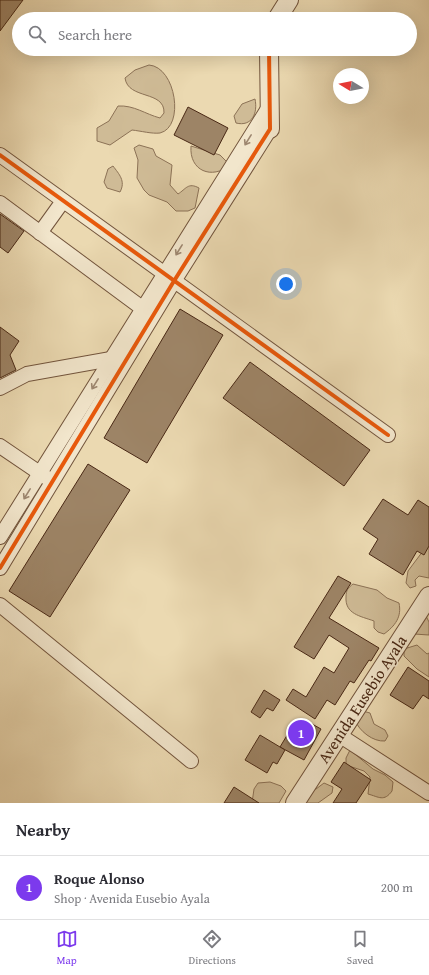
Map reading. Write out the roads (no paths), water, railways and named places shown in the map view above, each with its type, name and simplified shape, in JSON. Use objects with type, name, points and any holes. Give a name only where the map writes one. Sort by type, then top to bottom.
[{"type":"street","points":[[281,12],[289,0]]},
{"type":"street","points":[[0,537],[142,308],[169,278],[270,129],[268,107],[269,56]]},
{"type":"street","points":[[0,568],[52,482],[268,107]]},
{"type":"street","points":[[0,155],[388,435]]},
{"type":"street","points":[[40,233],[63,201]]},
{"type":"street","points":[[0,203],[142,308]]},
{"type":"street","points":[[0,388],[27,374],[110,359]]},
{"type":"street","points":[[0,446],[52,482]]},
{"type":"street","name":"Avenida Eusebio Ayala","points":[[295,803],[429,596]]},
{"type":"street","points":[[0,605],[191,761]]},
{"type":"street","points":[[338,735],[429,793]]},
{"type":"place","name":"Roque Alonso","points":[[301,733]]}]
